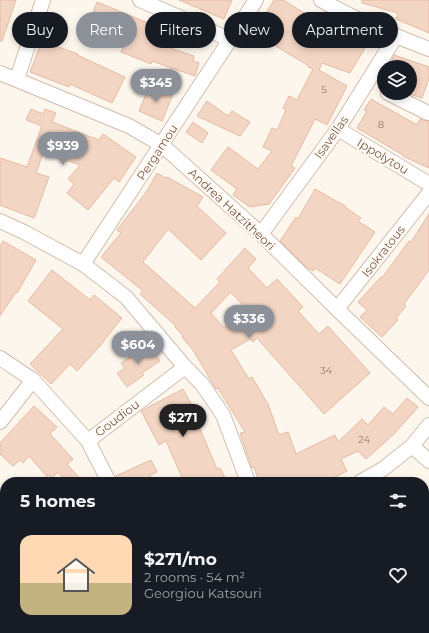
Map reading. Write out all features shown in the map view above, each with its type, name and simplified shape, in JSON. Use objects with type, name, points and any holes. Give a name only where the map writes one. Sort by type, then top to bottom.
[{"type":"street","points":[[17,79],[43,0]]},
{"type":"street","points":[[140,0],[224,37]]},
{"type":"street","name":"Pergamou","points":[[248,12],[256,0]]},
{"type":"street","points":[[321,0],[342,12]]},
{"type":"street","points":[[398,37],[429,49]]},
{"type":"street","name":"Pergamou","points":[[83,264],[226,48]]},
{"type":"street","name":"Isavellas","points":[[261,234],[338,129],[388,48]]},
{"type":"street","name":"Andrea Hatzitheori","points":[[0,73],[129,126],[162,144],[261,234],[429,398]]},
{"type":"street","points":[[366,82],[377,88]]},
{"type":"street","points":[[402,100],[428,113]]},
{"type":"street","name":"Ippolytou","points":[[338,129],[429,184]]},
{"type":"street","name":"Isokratous","points":[[337,309],[429,193]]},
{"type":"street","points":[[0,221],[24,232],[83,264],[126,297],[185,367],[202,384],[222,415],[246,477]]},
{"type":"street","points":[[0,358],[33,380],[88,441],[106,477]]},
{"type":"street","name":"Goudiou","points":[[88,441],[185,367]]},
{"type":"street","points":[[0,422],[33,380]]},
{"type":"street","points":[[368,477],[412,446],[429,425]]},
{"type":"street","points":[[412,446],[429,461]]},
{"type":"building","points":[[0,0],[16,0],[2,41],[0,41]]},
{"type":"building","points":[[179,0],[232,0],[227,12],[224,12],[224,19],[216,16],[216,12],[207,12]]},
{"type":"building","points":[[274,0],[283,0],[303,12],[292,12],[292,48],[365,48],[350,73],[322,63],[319,70],[347,86],[327,125],[315,119],[291,166],[295,168],[269,204],[250,207],[233,195],[237,189],[211,170],[228,147],[258,169],[272,151],[263,147],[272,128],[277,130],[286,110],[283,108],[289,96],[297,100],[313,69],[279,48],[284,48],[284,12],[267,12]]},
{"type":"building","points":[[362,0],[429,0],[429,33],[398,20],[398,12],[362,3]]},
{"type":"building","points":[[97,2],[121,12],[93,12]]},
{"type":"building","points":[[137,18],[145,22],[145,48],[171,48],[194,56],[193,61],[199,63],[195,76],[152,61],[151,64],[121,52],[123,48],[137,48]]},
{"type":"building","points":[[39,48],[61,48],[78,54],[77,55],[125,77],[112,103],[70,84],[69,87],[30,72]]},
{"type":"building","points":[[394,55],[409,60],[392,60]]},
{"type":"building","points":[[417,63],[429,67],[429,78],[422,98],[417,96]]},
{"type":"building","points":[[150,85],[173,94],[162,121],[139,111]]},
{"type":"building","points":[[371,99],[417,125],[420,119],[429,122],[429,168],[403,156],[357,128],[367,111],[364,110]]},
{"type":"building","points":[[207,101],[228,116],[232,111],[250,122],[240,136],[197,116]]},
{"type":"building","points":[[31,109],[43,114],[45,109],[56,113],[52,122],[99,140],[103,134],[136,157],[119,182],[114,178],[88,210],[67,193],[74,184],[68,179],[80,165],[43,153],[36,173],[49,177],[34,218],[0,205],[0,158],[27,167],[42,126],[26,120]]},
{"type":"building","points":[[193,122],[208,133],[202,143],[186,132]]},
{"type":"building","points":[[157,173],[203,197],[197,206],[226,233],[201,260],[168,229],[143,262],[195,308],[220,282],[217,279],[245,248],[256,259],[248,268],[267,288],[277,279],[303,307],[298,311],[319,334],[328,326],[370,373],[324,414],[257,338],[253,342],[250,339],[231,350],[249,379],[252,377],[268,404],[279,435],[288,432],[296,454],[335,435],[338,442],[362,419],[368,425],[384,407],[393,414],[407,398],[418,407],[394,434],[366,459],[358,451],[341,459],[347,471],[335,477],[257,477],[254,467],[252,468],[240,433],[245,432],[218,388],[216,389],[193,350],[175,327],[176,326],[140,294],[143,291],[101,257],[121,233],[117,230],[147,191]],"holes":[[[231,292],[246,309],[224,328],[211,313]]]},
{"type":"building","points":[[315,189],[345,206],[361,218],[358,221],[375,232],[340,284],[315,268],[313,271],[305,266],[280,241],[296,217],[298,219]]},
{"type":"building","points":[[429,214],[429,270],[404,304],[406,306],[396,318],[398,320],[382,337],[360,317],[367,310],[358,302],[381,277],[382,278],[409,241],[411,242]]},
{"type":"building","points":[[3,241],[36,260],[17,293],[16,292],[0,316],[0,247]]},
{"type":"building","points":[[52,270],[90,300],[94,295],[122,318],[99,347],[77,371],[70,364],[51,384],[30,364],[63,329],[28,301]]},
{"type":"building","points":[[149,344],[160,361],[142,373],[144,375],[127,387],[117,373],[125,368],[121,363]]},
{"type":"building","points":[[183,389],[201,422],[198,424],[217,469],[220,468],[224,477],[182,477],[166,441],[159,445],[141,411]]},
{"type":"building","points":[[34,406],[57,427],[50,434],[73,459],[67,464],[79,477],[62,477],[58,472],[53,477],[47,477],[29,456],[23,463],[20,460],[13,466],[0,454],[0,443]]},
{"type":"building","points":[[151,460],[157,472],[150,475],[151,477],[116,476]]}]
